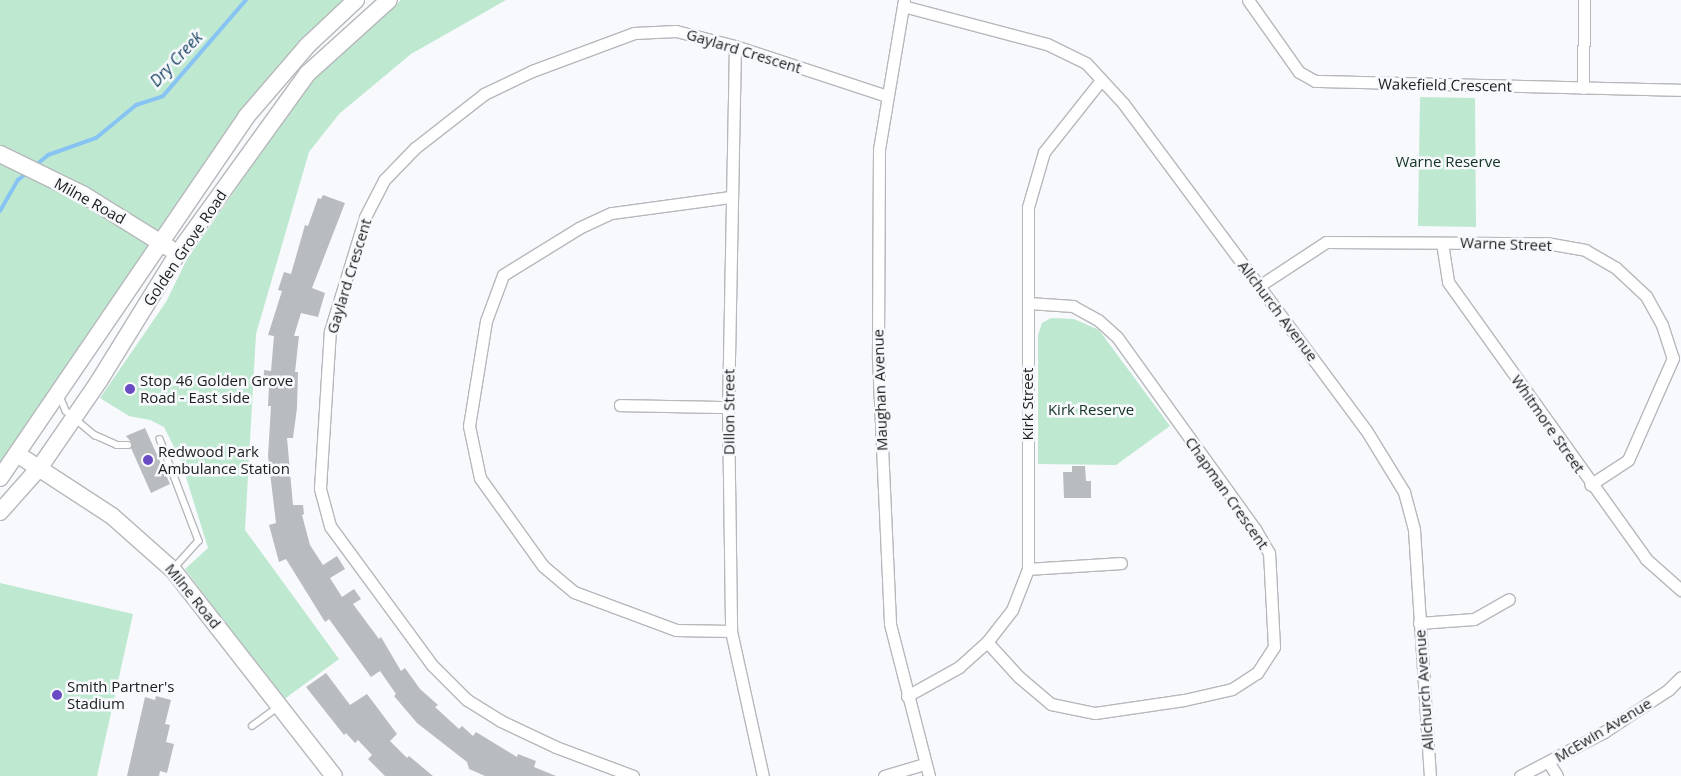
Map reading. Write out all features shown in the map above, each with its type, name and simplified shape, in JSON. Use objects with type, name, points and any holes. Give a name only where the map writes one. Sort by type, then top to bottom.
[{"type":"main road","name":"Golden Grove Road","points":[[0,478],[60,387],[246,117],[308,45],[356,0]]},
{"type":"main road","name":"Golden Grove Road","points":[[0,512],[40,467],[178,253],[307,74],[389,0]]},
{"type":"main road","name":"Milne Road","points":[[0,154],[84,195],[178,253]]},
{"type":"main road","name":"Milne Road","points":[[17,454],[40,467],[112,516],[173,570],[334,776]]},
{"type":"street","name":"Wakefield Crescent","points":[[1248,0],[1299,72],[1315,81],[1681,90]]},
{"type":"street","points":[[1583,88],[1584,0]]},
{"type":"street","name":"Allchurch Avenue","points":[[904,3],[1047,44],[1086,63],[1123,103],[1366,430],[1404,492],[1414,530],[1418,623],[1430,776]]},
{"type":"street","name":"Maughan Avenue","points":[[904,3],[887,96],[880,150],[878,358],[890,624],[924,764],[929,776]]},
{"type":"street","name":"Gaylard Crescent","points":[[633,776],[556,747],[501,721],[467,700],[432,665],[330,526],[320,488],[330,331],[365,217],[384,180],[422,142],[484,94],[532,71],[634,33],[676,31],[736,46],[887,96]]},
{"type":"street","name":"Dillon Street","points":[[736,46],[730,197],[728,407],[731,632],[763,776]]},
{"type":"street","name":"Kirk Street","points":[[907,696],[959,667],[987,642],[1012,610],[1028,569],[1028,207],[1044,152],[1101,80]]},
{"type":"street","points":[[730,197],[611,213],[579,228],[503,275],[486,321],[468,426],[480,478],[543,566],[574,592],[676,630],[731,632]]},
{"type":"street","name":"Warne Street","points":[[1259,286],[1326,242],[1546,243],[1585,250],[1616,268],[1646,296],[1662,325],[1673,358],[1628,460],[1590,485]]},
{"type":"street","name":"Whitmore Street","points":[[1442,243],[1448,282],[1590,485],[1646,559],[1681,590]]},
{"type":"street","name":"Chapman Crescent","points":[[987,642],[1019,676],[1051,704],[1095,713],[1184,700],[1232,689],[1257,673],[1274,646],[1269,553],[1250,521],[1116,337],[1098,320],[1073,306],[1028,304]]},
{"type":"street","points":[[620,405],[728,407]]},
{"type":"street","points":[[1028,569],[1121,564]]},
{"type":"street","points":[[1418,623],[1474,619],[1509,599]]},
{"type":"street","name":"McEwin Avenue","points":[[1520,776],[1549,763],[1668,690],[1681,677]]},
{"type":"street","points":[[1549,763],[1557,776]]},
{"type":"street","points":[[884,776],[924,764]]},
{"type":"lane","points":[[60,387],[62,404],[73,418],[107,442],[128,445]]},
{"type":"lane","points":[[160,439],[199,541],[173,570]]},
{"type":"lane","points":[[252,726],[278,706]]},
{"type":"green space","points":[[0,0],[357,0],[246,117],[0,478]]},
{"type":"green space","points":[[401,0],[506,0],[411,54],[339,114],[309,152],[256,334],[245,530],[339,659],[283,700],[185,569],[208,548],[181,461],[164,427],[150,420],[129,416],[100,398],[166,302],[187,259],[313,78]]},
{"type":"green space","name":"Warne Reserve","points":[[1420,97],[1475,98],[1476,227],[1418,226]]},
{"type":"green space","name":"Kirk Reserve","points":[[1051,318],[1074,319],[1099,330],[1170,426],[1116,465],[1038,464],[1038,335],[1042,323]]},
{"type":"green space","name":"Smith Partner's Stadium","points":[[0,583],[133,614],[97,776],[0,776]]},
{"type":"building","points":[[323,195],[345,203],[312,288],[325,293],[318,317],[301,313],[294,336],[299,336],[295,372],[298,372],[297,408],[293,438],[287,438],[293,505],[303,505],[304,514],[302,515],[310,545],[323,565],[337,556],[345,569],[330,578],[342,597],[354,589],[361,599],[353,604],[379,639],[381,637],[401,671],[405,668],[420,689],[438,705],[435,707],[459,729],[462,726],[473,736],[476,732],[517,757],[518,754],[536,761],[534,767],[556,776],[485,776],[469,769],[467,762],[417,723],[394,696],[396,694],[380,671],[371,677],[329,619],[325,622],[286,559],[279,562],[269,525],[276,523],[268,456],[271,406],[268,406],[269,386],[263,386],[264,370],[271,371],[274,336],[268,335],[282,291],[278,290],[284,272],[291,274],[305,225],[308,226],[318,198],[321,199]]},
{"type":"building","name":"Redwood Park Ambulance Station","points":[[145,428],[170,484],[151,493],[131,448],[132,443],[126,436]]},
{"type":"building","points":[[1072,466],[1085,466],[1086,481],[1091,481],[1091,498],[1064,498],[1063,472],[1072,472]]},
{"type":"building","points":[[326,673],[350,705],[367,694],[397,734],[390,741],[407,758],[409,756],[433,776],[385,776],[368,759],[372,755],[358,740],[355,743],[346,733],[344,735],[306,687]]},
{"type":"building","points":[[156,696],[171,700],[165,724],[170,725],[166,742],[174,744],[167,773],[160,771],[159,776],[127,776],[145,697],[155,700]]},
{"type":"waterway","name":"Dry Creek","points":[[35,166],[48,155],[96,138],[136,105],[163,96],[246,0]]},
{"type":"waterway","name":"Dry Creek","points":[[0,211],[18,180],[28,172]]},
{"type":"place","name":"Stop 46 Golden Grove Road - East side","points":[[130,389]]},
{"type":"place","name":"Redwood Park Ambulance Station","points":[[148,460]]},
{"type":"place","name":"Smith Partner's Stadium","points":[[57,695]]}]
